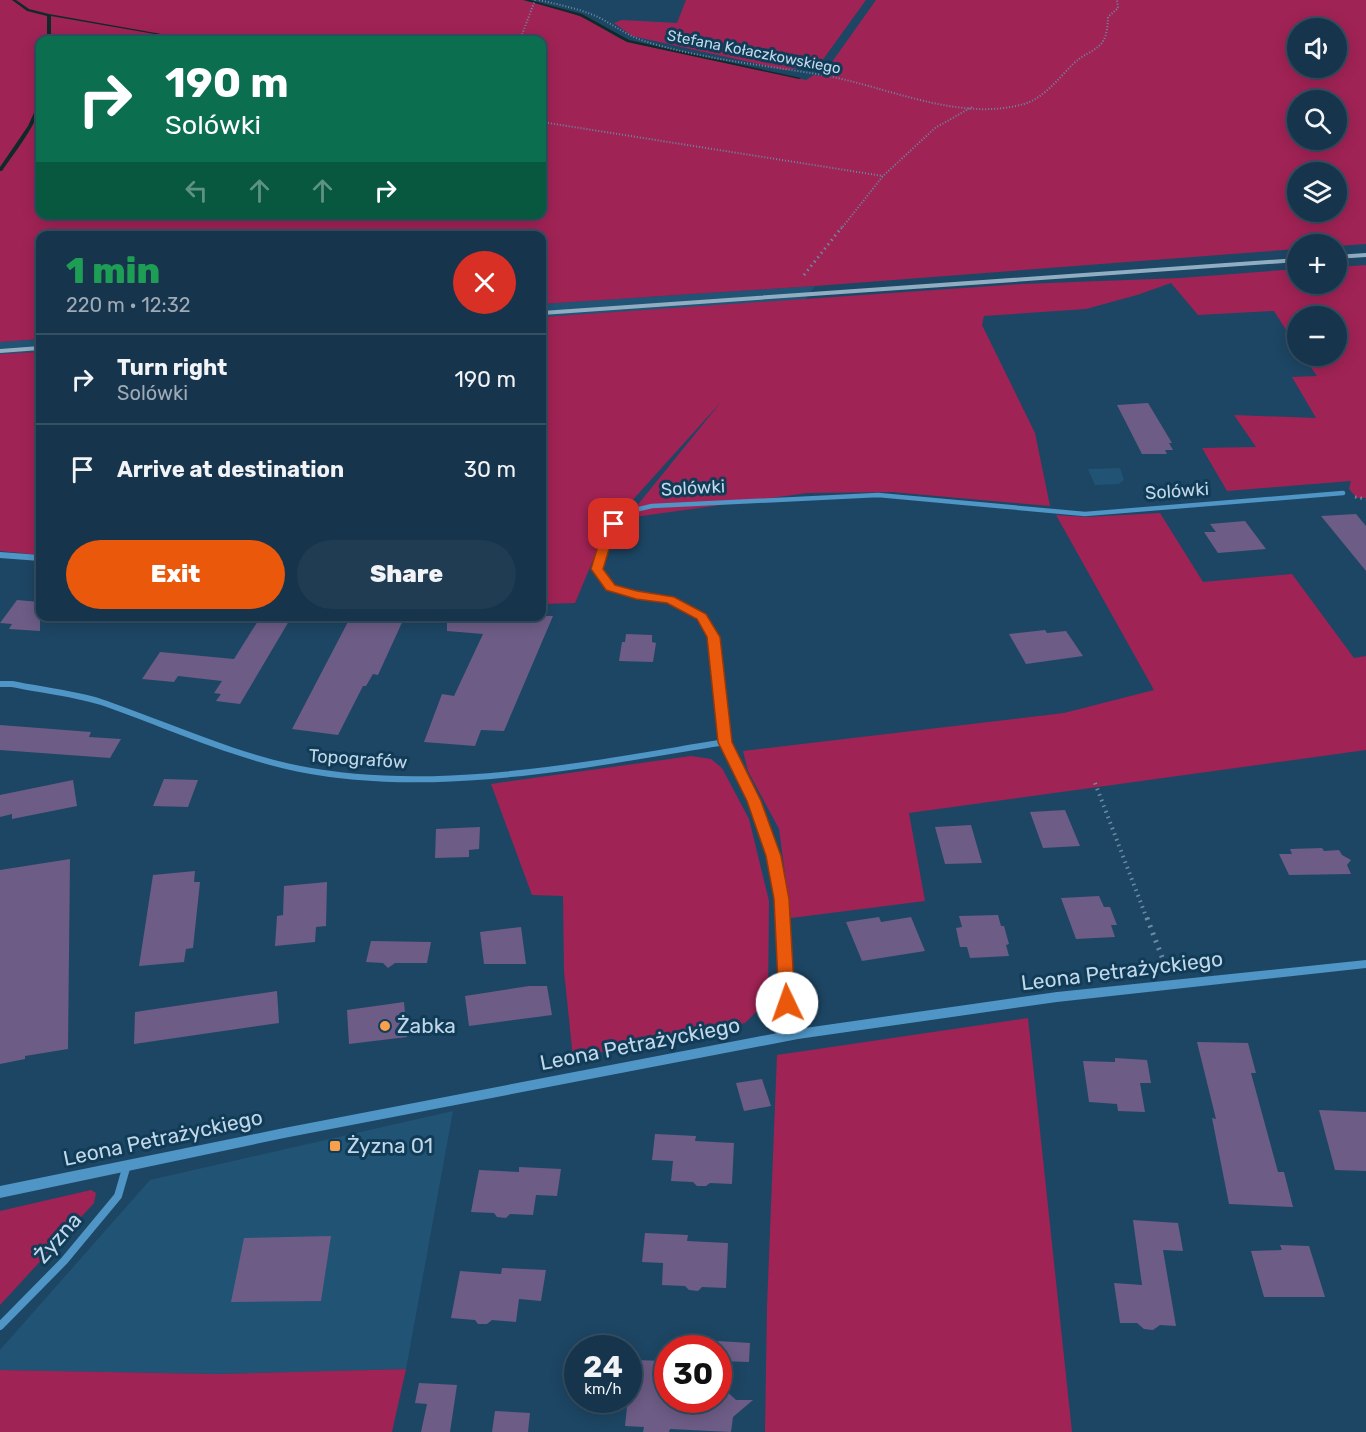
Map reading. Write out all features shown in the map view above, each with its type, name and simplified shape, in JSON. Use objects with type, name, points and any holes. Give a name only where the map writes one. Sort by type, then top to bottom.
[{"type":"street","name":"Solówki","points":[[798,1034],[787,1003],[782,899],[774,856],[754,801],[725,742],[713,637],[702,617],[670,599],[636,595],[610,588],[597,569],[607,536],[622,513],[652,506],[878,495],[1085,514],[1343,493]]},
{"type":"street","points":[[0,555],[36,558]]},
{"type":"street","name":"Topografów","points":[[0,684],[12,684],[98,701],[299,770],[362,777],[450,778],[516,773],[577,766],[725,742]]},
{"type":"street","name":"Leona Petrażyckiego","points":[[0,1192],[127,1164],[798,1034],[1051,998],[1366,964]]},
{"type":"street","name":"Żyzna","points":[[0,1326],[64,1261],[117,1196],[127,1164]]},
{"type":"path","points":[[522,36],[537,0]]},
{"type":"path","name":"Stefana Kołaczkowskiego","points":[[537,0],[581,11],[610,24],[630,38],[651,43],[784,71],[829,76],[905,95],[973,106],[1001,107],[1023,105],[1040,99],[1080,59],[1096,51],[1104,41],[1108,30],[1108,17],[1118,8],[1117,0]]},
{"type":"path","points":[[804,275],[883,177],[935,129],[973,106]]},
{"type":"path","points":[[546,123],[883,177]]},
{"type":"path","points":[[1360,499],[1366,499]]},
{"type":"path","points":[[1095,783],[1172,984]]},
{"type":"shaded area","points":[[0,0],[522,0],[582,17],[628,42],[806,80],[814,75],[822,76],[876,0],[1366,0],[1366,244],[1347,245],[1347,234],[1287,234],[1287,250],[815,286],[546,304],[546,231],[36,231],[36,339],[0,342]]},
{"type":"shaded area","points":[[686,0],[866,0],[819,65],[786,70],[632,36],[614,23],[622,20],[677,23]]},
{"type":"shaded area","points":[[1366,265],[1366,498],[1357,498],[1349,489],[1351,481],[1227,491],[1202,448],[1256,447],[1234,415],[1316,418],[1292,377],[1317,376],[1310,366],[1347,366],[1347,306],[1287,306],[1287,331],[1274,311],[1198,315],[1171,283],[1086,309],[984,316],[982,325],[1035,433],[1050,506],[892,492],[807,493],[627,518],[721,402],[630,503],[614,510],[575,603],[546,604],[546,317],[1022,284],[1180,278],[1287,270],[1287,294],[1347,294],[1347,266]]},
{"type":"shaded area","points":[[815,286],[805,300],[546,317],[546,304]]},
{"type":"shaded area","points":[[36,339],[36,352],[0,354],[0,342]]},
{"type":"shaded area","points":[[36,352],[36,555],[0,551],[0,354]]},
{"type":"shaded area","points":[[1120,468],[1124,480],[1119,484],[1095,485],[1088,469]]},
{"type":"shaded area","points":[[1160,513],[1203,582],[1292,574],[1354,658],[1366,656],[1366,750],[909,813],[925,901],[791,918],[779,829],[748,771],[743,751],[1064,713],[1154,690],[1056,515],[1087,517]]},
{"type":"shaded area","points":[[691,756],[711,759],[722,768],[749,819],[769,901],[768,1000],[745,1023],[573,1058],[564,971],[563,896],[532,895],[491,784]]},
{"type":"shaded area","points":[[1028,1018],[1072,1432],[765,1432],[767,1307],[777,1055]]},
{"type":"shaded area","points":[[453,1111],[406,1369],[215,1374],[0,1370],[0,1350],[150,1180]]},
{"type":"shaded area","points":[[91,1190],[96,1193],[94,1203],[0,1305],[0,1211]]},
{"type":"shaded area","points":[[406,1369],[392,1432],[0,1432],[0,1370],[215,1374]]},
{"type":"building","points":[[1148,403],[1172,443],[1169,443],[1173,450],[1165,450],[1167,454],[1142,454],[1117,405]]},
{"type":"building","points":[[1356,514],[1366,526],[1366,571],[1321,516]]},
{"type":"building","points":[[1245,521],[1266,549],[1218,553],[1204,532],[1216,532],[1210,524]]},
{"type":"building","points":[[17,600],[36,602],[36,621],[40,621],[40,631],[9,629],[12,624],[0,623]]},
{"type":"building","points":[[546,616],[553,616],[504,731],[481,730],[475,746],[424,742],[442,694],[454,696],[483,634],[447,631],[447,621],[546,621]]},
{"type":"building","points":[[258,621],[289,621],[240,704],[216,701],[221,694],[214,693],[222,681],[178,676],[174,682],[142,679],[160,652],[234,659]]},
{"type":"building","points":[[348,621],[403,621],[378,675],[373,674],[366,686],[363,686],[338,735],[292,729]]},
{"type":"building","points":[[1045,630],[1047,633],[1066,631],[1083,656],[1026,664],[1009,634]]},
{"type":"building","points":[[626,634],[652,635],[652,642],[656,643],[653,662],[619,661],[622,642],[625,642]]},
{"type":"building","points":[[0,725],[91,732],[89,737],[121,739],[110,758],[0,750]]},
{"type":"building","points":[[164,779],[198,780],[188,807],[153,806]]},
{"type":"building","points":[[73,780],[77,806],[12,819],[12,814],[0,817],[0,795]]},
{"type":"building","points":[[1065,810],[1080,846],[1043,848],[1030,812]]},
{"type":"building","points":[[971,825],[982,863],[945,864],[935,827]]},
{"type":"building","points":[[480,827],[479,849],[469,850],[469,857],[435,858],[436,829]]},
{"type":"building","points":[[1322,848],[1324,851],[1339,850],[1342,855],[1351,860],[1347,865],[1351,874],[1289,875],[1279,854],[1292,854],[1290,849]]},
{"type":"building","points":[[70,859],[68,1049],[25,1056],[25,1059],[0,1064],[0,870]]},
{"type":"building","points":[[195,871],[194,882],[200,882],[193,948],[186,949],[184,962],[139,966],[153,875]]},
{"type":"building","points":[[327,882],[326,926],[316,927],[315,942],[275,946],[277,916],[283,915],[284,886]]},
{"type":"building","points":[[1099,896],[1104,907],[1110,907],[1117,925],[1111,925],[1115,937],[1076,939],[1061,898]]},
{"type":"building","points":[[998,915],[1009,944],[1006,945],[1009,956],[970,958],[967,947],[960,947],[956,928],[962,927],[959,916]]},
{"type":"building","points":[[879,917],[881,922],[911,917],[925,951],[862,961],[846,922]]},
{"type":"building","points":[[521,927],[526,964],[484,964],[480,932]]},
{"type":"building","points":[[371,941],[431,942],[427,963],[395,963],[388,968],[383,963],[366,962]]},
{"type":"building","points":[[529,986],[547,986],[552,1015],[469,1026],[465,996]]},
{"type":"building","points":[[277,991],[279,1023],[134,1044],[135,1012]]},
{"type":"building","points":[[404,1002],[407,1037],[349,1044],[347,1010]]},
{"type":"building","points":[[1197,1042],[1248,1043],[1256,1073],[1251,1073],[1278,1172],[1284,1172],[1293,1207],[1229,1204],[1212,1118],[1216,1119]]},
{"type":"building","points":[[1115,1058],[1147,1060],[1151,1083],[1140,1083],[1145,1112],[1118,1111],[1117,1104],[1089,1102],[1083,1061],[1115,1062]]},
{"type":"building","points":[[762,1079],[771,1106],[744,1111],[736,1083]]},
{"type":"building","points":[[1319,1110],[1366,1112],[1366,1171],[1335,1170]]},
{"type":"building","points":[[655,1134],[696,1136],[695,1141],[734,1143],[732,1184],[710,1183],[706,1186],[697,1186],[693,1182],[671,1181],[673,1161],[652,1160]]},
{"type":"building","points":[[519,1167],[561,1169],[557,1196],[536,1195],[533,1215],[510,1214],[506,1218],[497,1217],[494,1213],[471,1212],[479,1170],[519,1172]]},
{"type":"building","points":[[1133,1220],[1178,1223],[1183,1251],[1163,1250],[1176,1326],[1160,1325],[1153,1330],[1144,1329],[1137,1323],[1120,1323],[1114,1283],[1142,1285]]},
{"type":"building","points":[[645,1233],[688,1235],[687,1241],[728,1243],[726,1288],[702,1287],[698,1291],[689,1290],[685,1286],[662,1285],[663,1263],[642,1262]]},
{"type":"building","points":[[331,1236],[321,1301],[231,1302],[244,1238]]},
{"type":"building","points":[[1280,1245],[1309,1246],[1325,1297],[1264,1297],[1251,1251],[1282,1250]]},
{"type":"building","points":[[502,1268],[546,1270],[541,1301],[519,1299],[516,1322],[492,1320],[487,1324],[478,1324],[475,1320],[451,1318],[460,1271],[501,1274]]},
{"type":"building","points":[[732,1342],[750,1343],[749,1362],[732,1361]]},
{"type":"building","points":[[642,1360],[654,1361],[654,1413],[732,1413],[732,1396],[736,1400],[753,1400],[733,1417],[731,1432],[670,1429],[669,1432],[643,1432],[644,1427],[625,1426],[626,1413],[642,1413]]},
{"type":"building","points":[[419,1383],[457,1385],[450,1432],[421,1432],[427,1404],[415,1403]]},
{"type":"building","points":[[495,1411],[530,1413],[528,1432],[492,1432]]},
{"type":"waterway","points":[[14,0],[28,10],[49,15]]},
{"type":"waterway","points":[[526,0],[581,15],[628,41],[799,78]]},
{"type":"waterway","points":[[49,15],[170,36]]},
{"type":"waterway","points":[[49,15],[49,36]]},
{"type":"waterway","points":[[0,170],[36,113]]},
{"type":"railway","points":[[1347,256],[1366,255]]},
{"type":"railway","points":[[546,313],[1287,261]]},
{"type":"railway","points":[[0,351],[36,348]]},
{"type":"place","name":"Żabka","points":[[385,1026]]},
{"type":"place","name":"Żyzna 01","points":[[335,1146]]},
{"type":"route","points":[[614,524],[607,536],[597,569],[610,588],[636,595],[670,599],[702,617],[713,637],[725,742],[754,801],[774,856],[782,899],[787,1003]]}]
